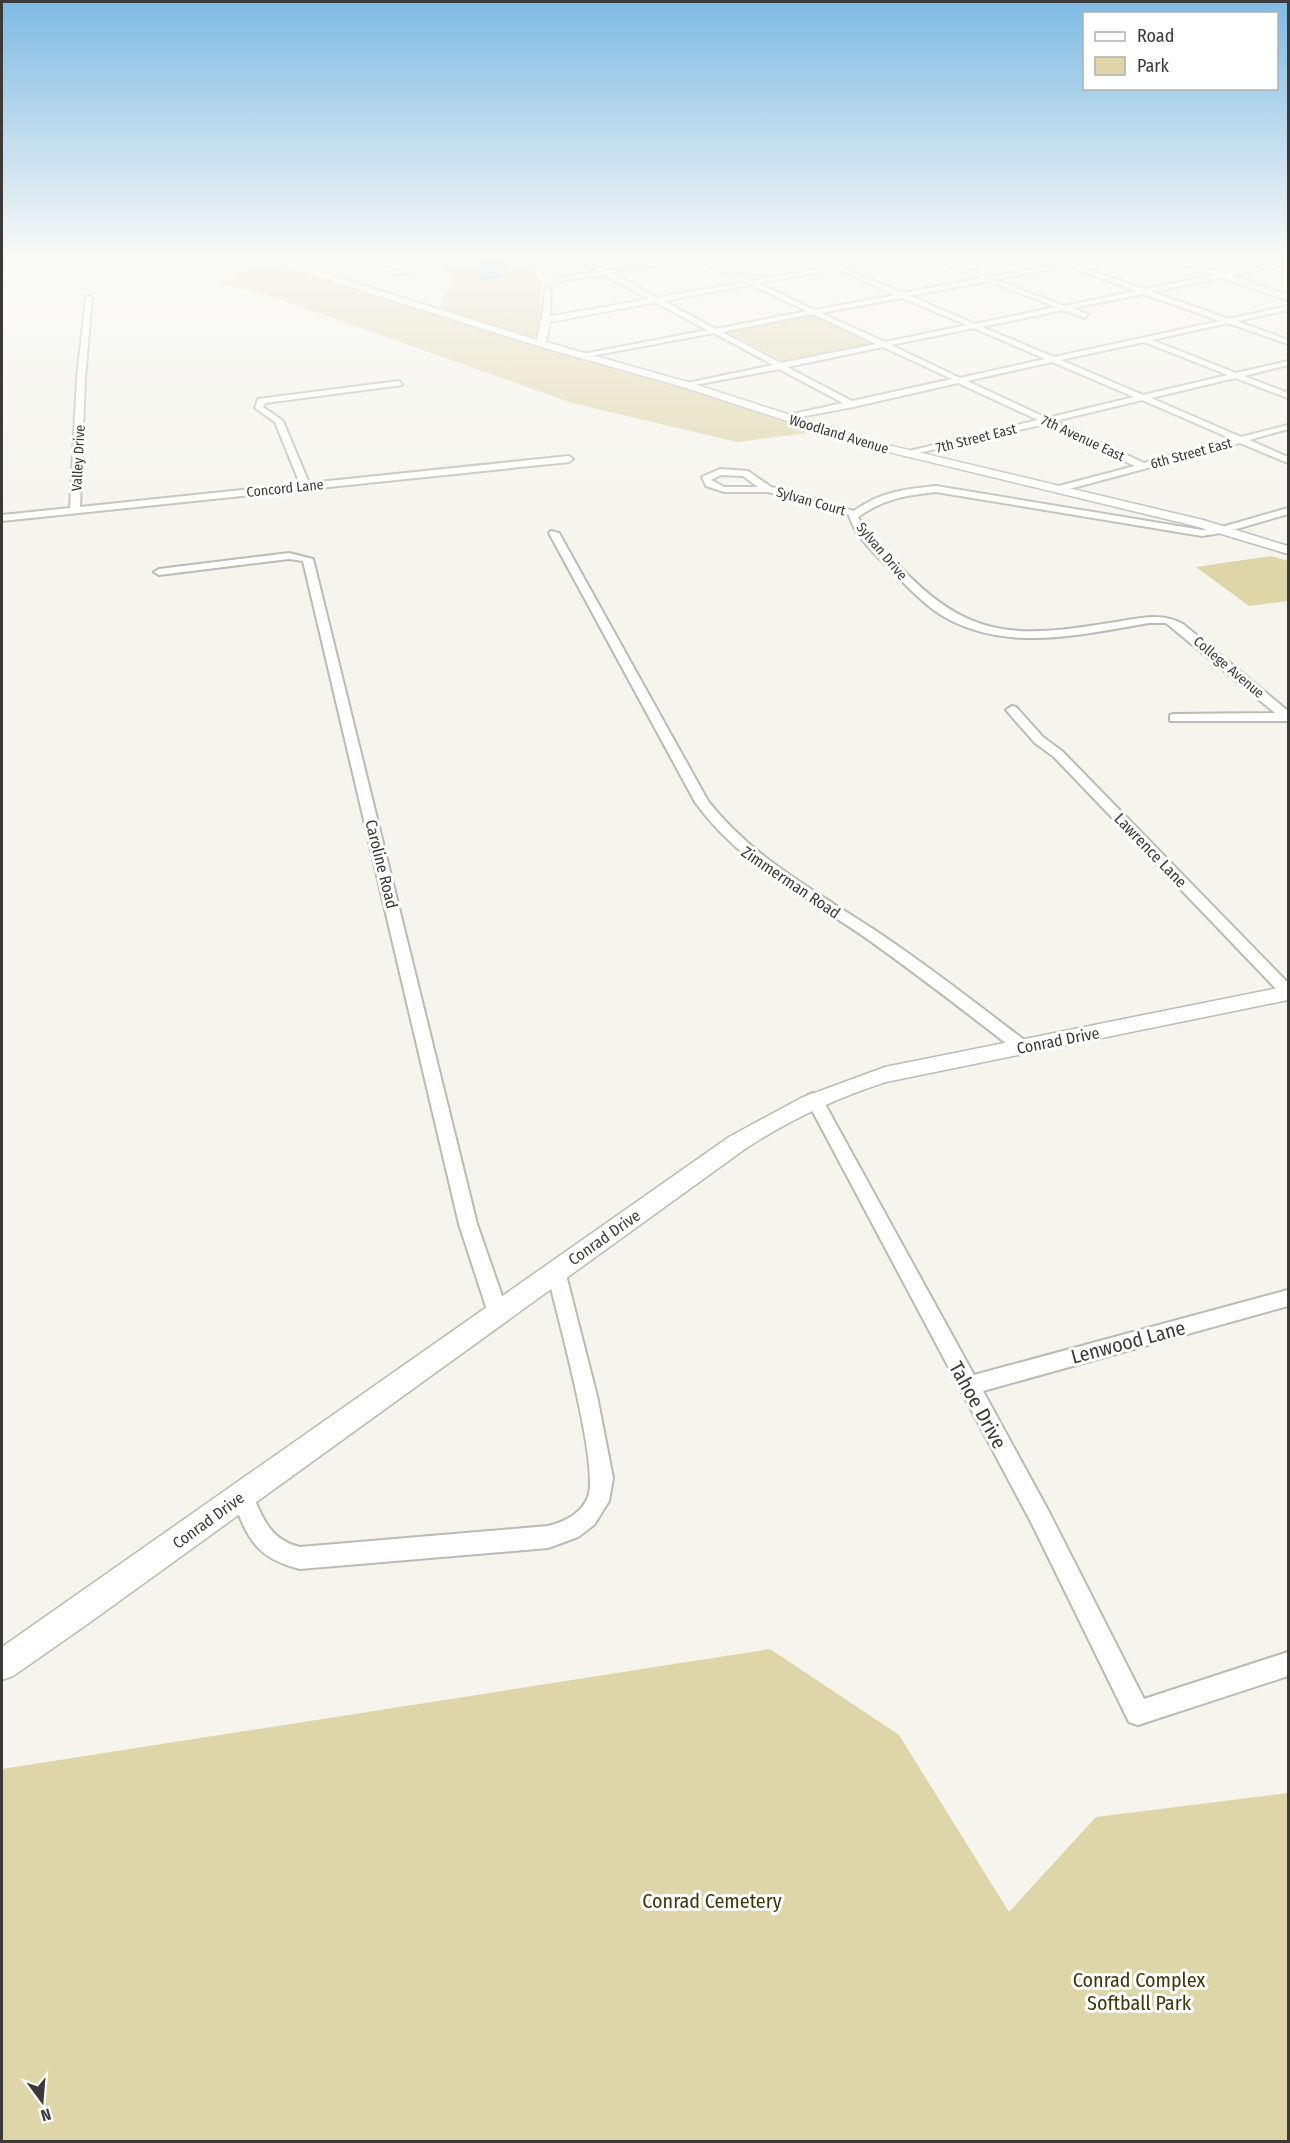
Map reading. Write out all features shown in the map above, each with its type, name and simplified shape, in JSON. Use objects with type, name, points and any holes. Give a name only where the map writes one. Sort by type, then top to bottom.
[{"type":"street","name":"Valley Drive","points":[[75,510],[83,357]]},
{"type":"street","name":"Woodland Avenue","points":[[587,357],[687,385],[908,454],[1223,530],[1288,550]]},
{"type":"street","points":[[766,357],[853,405]]},
{"type":"street","points":[[687,385],[826,357]]},
{"type":"street","name":"7th Avenue East","points":[[909,357],[1143,466]]},
{"type":"street","points":[[1048,357],[1288,460]]},
{"type":"street","points":[[787,418],[1062,357]]},
{"type":"street","points":[[1190,357],[1288,396]]},
{"type":"street","name":"7th Street East","points":[[908,454],[1288,363]]},
{"type":"street","points":[[305,486],[279,421],[259,408],[261,401],[399,382]]},
{"type":"street","name":"6th Street East","points":[[1058,489],[1288,427]]},
{"type":"street","name":"Concord Lane","points":[[2,518],[568,459]]},
{"type":"street","name":"Sylvan Court","points":[[768,489],[745,473],[733,471],[720,472],[705,479],[707,483],[722,489],[768,489],[854,514]]},
{"type":"street","name":"Sylvan Drive","points":[[1168,620],[1149,620],[1027,637],[983,632],[958,621],[920,594],[855,520],[854,514],[896,493],[936,489],[1202,532],[1223,530],[1288,511]]},
{"type":"street","name":"Zimmerman Road","points":[[554,533],[702,802],[717,824],[765,868],[869,934],[1022,1047]]},
{"type":"street","name":"Caroline Road","points":[[159,572],[290,556],[308,559],[468,1224],[498,1313]]},
{"type":"street","name":"College Avenue","points":[[1168,620],[1179,626],[1288,716]]},
{"type":"street","name":"Lawrence Lane","points":[[1012,710],[1039,740],[1058,754],[1288,992]]},
{"type":"street","points":[[1174,718],[1288,716]]},
{"type":"street","name":"Conrad Drive","points":[[2,1665],[80,1613],[556,1271],[776,1118],[814,1099],[885,1075],[1288,992]]},
{"type":"street","name":"Tahoe Drive","points":[[814,1099],[1040,1517],[1138,1713],[1288,1664]]},
{"type":"street","points":[[242,1495],[259,1536],[285,1556],[300,1558],[548,1538],[579,1526],[595,1510],[602,1489],[602,1478],[587,1396],[556,1271]]},
{"type":"street","name":"Lenwood Lane","points":[[968,1386],[1288,1298]]},
{"type":"green space","points":[[442,357],[576,357],[681,385],[824,431],[737,442],[572,403]]},
{"type":"green space","points":[[775,357],[810,357],[785,362]]},
{"type":"green space","points":[[1271,556],[1288,561],[1288,601],[1249,606],[1196,567]]},
{"type":"green space","name":"Conrad Cemetery","points":[[770,1649],[899,1735],[1009,1912],[1096,1817],[1288,1793],[1288,2141],[2,2141],[2,1769]]},
{"type":"park label","name":"Conrad Complex Softball Park","points":[[1139,1992]]}]
